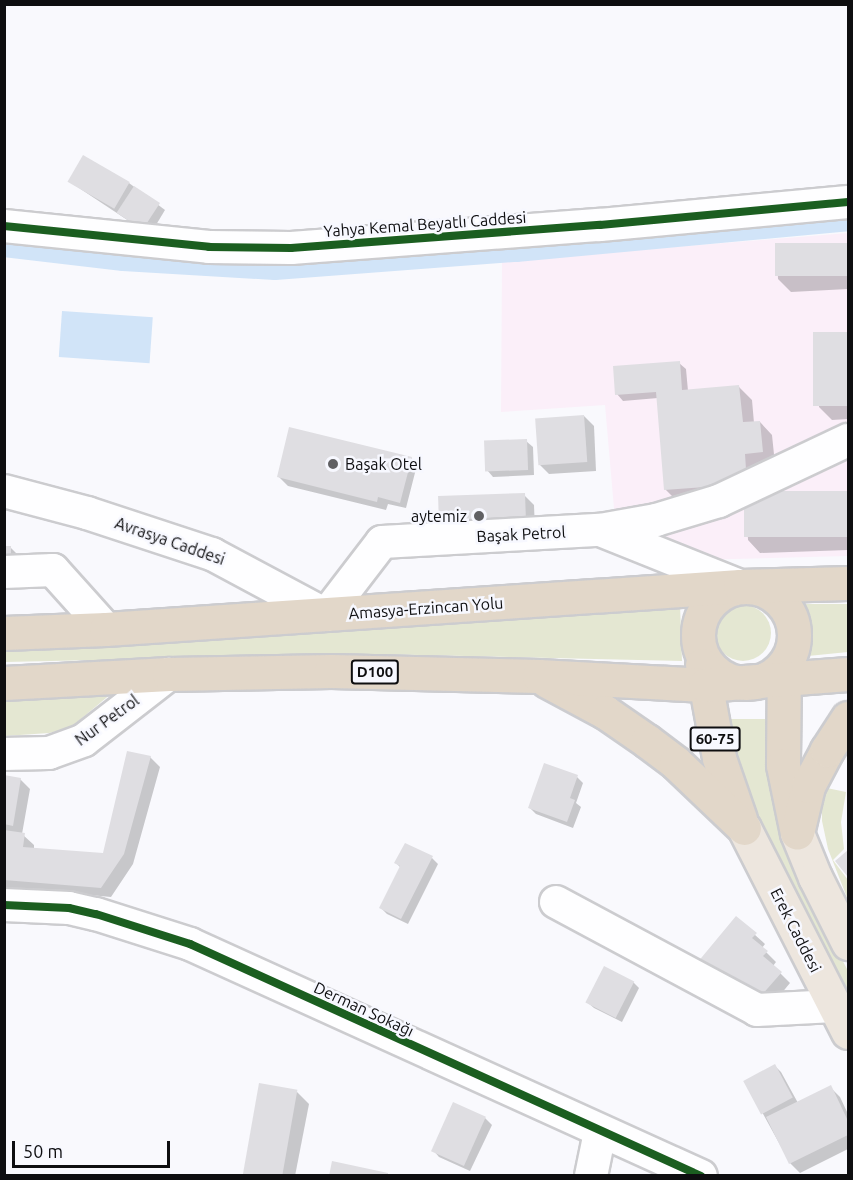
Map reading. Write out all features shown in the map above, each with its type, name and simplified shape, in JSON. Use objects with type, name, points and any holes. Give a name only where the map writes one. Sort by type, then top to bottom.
[{"type":"highway","name":"Amasya-Erzincan Yolu","points":[[4,633],[326,615],[740,586],[849,583]]},
{"type":"highway","points":[[746,684],[728,680],[715,672],[705,660],[699,646],[698,630],[702,614],[711,600],[725,591],[740,586],[757,587],[772,594],[788,612],[795,635],[784,673],[783,765],[797,833]]},
{"type":"highway","name":"60-75","points":[[699,646],[724,778],[744,828]]},
{"type":"highway","name":"D100","points":[[4,683],[169,674],[331,671],[538,676],[705,685],[746,684],[784,673],[849,674]]},
{"type":"highway","points":[[538,676],[605,712],[647,741],[676,763],[744,828]]},
{"type":"highway","points":[[797,833],[808,786],[827,750],[849,718]]},
{"type":"main road","name":"Erek Caddesi","points":[[744,828],[841,1019]]},
{"type":"main road","points":[[797,833],[815,877],[849,943]]},
{"type":"street","name":"Yahya Kemal Beyatlı Caddesi","points":[[4,226],[209,247],[291,248],[600,225],[849,202]]},
{"type":"street","points":[[600,530],[656,520],[719,501],[849,440]]},
{"type":"street","name":"Avrasya Caddesi","points":[[4,491],[109,520],[212,554],[326,615]]},
{"type":"street","name":"Başak Petrol","points":[[326,615],[382,542],[600,530],[740,586]]},
{"type":"street","points":[[4,572],[53,570],[106,629]]},
{"type":"street","name":"Nur Petrol","points":[[4,753],[49,753],[84,740],[169,674]]},
{"type":"street","points":[[555,902],[757,1010],[841,1019]]},
{"type":"street","name":"Derman Sokağı","points":[[4,905],[69,908],[96,914],[190,944],[701,1176]]},
{"type":"street","points":[[591,1176],[600,1132]]},
{"type":"shaded area","points":[[848,233],[848,556],[693,560],[615,520],[605,405],[501,412],[502,261]]},
{"type":"green space","points":[[680,604],[682,661],[375,654],[5,662],[5,651],[255,638]]},
{"type":"green space","points":[[803,604],[848,604],[848,652],[808,656],[809,632]]},
{"type":"green space","points":[[738,605],[748,605],[763,613],[769,622],[771,633],[769,644],[763,653],[748,661],[738,661],[727,656],[720,649],[715,638],[715,628],[720,617],[727,610]]},
{"type":"green space","points":[[112,693],[70,728],[49,733],[5,736],[5,700]]},
{"type":"green space","points":[[724,719],[769,719],[834,944],[848,971],[848,996],[756,815]]},
{"type":"green space","points":[[822,787],[846,792],[841,822],[844,849],[833,860],[848,880],[848,900],[828,849],[822,821]]},
{"type":"water","points":[[62,311],[153,317],[150,363],[59,357]]},
{"type":"building","points":[[83,155],[130,182],[114,209],[68,182]]},
{"type":"building","points":[[134,186],[160,203],[143,230],[117,213]]},
{"type":"building","points":[[775,243],[848,243],[848,276],[775,276]]},
{"type":"building","points":[[813,332],[848,332],[848,406],[813,406]]},
{"type":"building","points":[[680,361],[682,390],[739,385],[743,422],[760,421],[763,452],[745,454],[747,484],[664,490],[656,392],[615,395],[613,366]]},
{"type":"building","points":[[584,415],[587,462],[538,465],[535,418]]},
{"type":"building","name":"Başak Otel","points":[[289,427],[412,457],[400,503],[378,497],[377,502],[277,477]]},
{"type":"building","points":[[527,439],[528,470],[485,471],[484,441]]},
{"type":"building","points":[[744,491],[848,491],[848,537],[744,537]]},
{"type":"building","points":[[525,493],[526,521],[439,524],[438,496]]},
{"type":"building","points":[[4,546],[11,546],[11,564],[4,564]]},
{"type":"building","points":[[127,751],[151,756],[124,854],[101,888],[4,880],[4,830],[25,833],[23,847],[103,853]]},
{"type":"building","points":[[544,763],[578,775],[570,798],[575,800],[567,822],[528,808]]},
{"type":"building","points":[[4,775],[21,778],[13,826],[4,824]]},
{"type":"building","points":[[405,843],[433,856],[401,919],[379,908],[400,866],[394,863]]},
{"type":"building","points":[[848,850],[848,877],[835,861]]},
{"type":"building","points":[[736,916],[757,933],[752,938],[768,951],[763,956],[782,972],[760,997],[697,963]]},
{"type":"building","points":[[604,966],[634,981],[616,1018],[585,1003]]},
{"type":"building","points":[[775,1064],[793,1098],[761,1114],[743,1081]]},
{"type":"building","points":[[259,1083],[297,1090],[282,1176],[243,1176]]},
{"type":"building","points":[[831,1085],[848,1121],[848,1135],[789,1164],[766,1117]]},
{"type":"building","points":[[453,1102],[486,1117],[464,1166],[431,1151]]},
{"type":"building","points":[[332,1161],[388,1173],[388,1176],[329,1176]]},
{"type":"waterway","points":[[4,246],[123,260],[275,269],[516,251],[848,220]]},
{"type":"cycle path","points":[[4,226],[209,247],[291,248],[600,225],[848,202]]},
{"type":"cycle path","points":[[4,905],[69,908],[96,914],[190,944],[701,1176]]},
{"type":"place","name":"Başak Otel","points":[[333,464]]},
{"type":"place","name":"aytemiz","points":[[479,516]]}]
